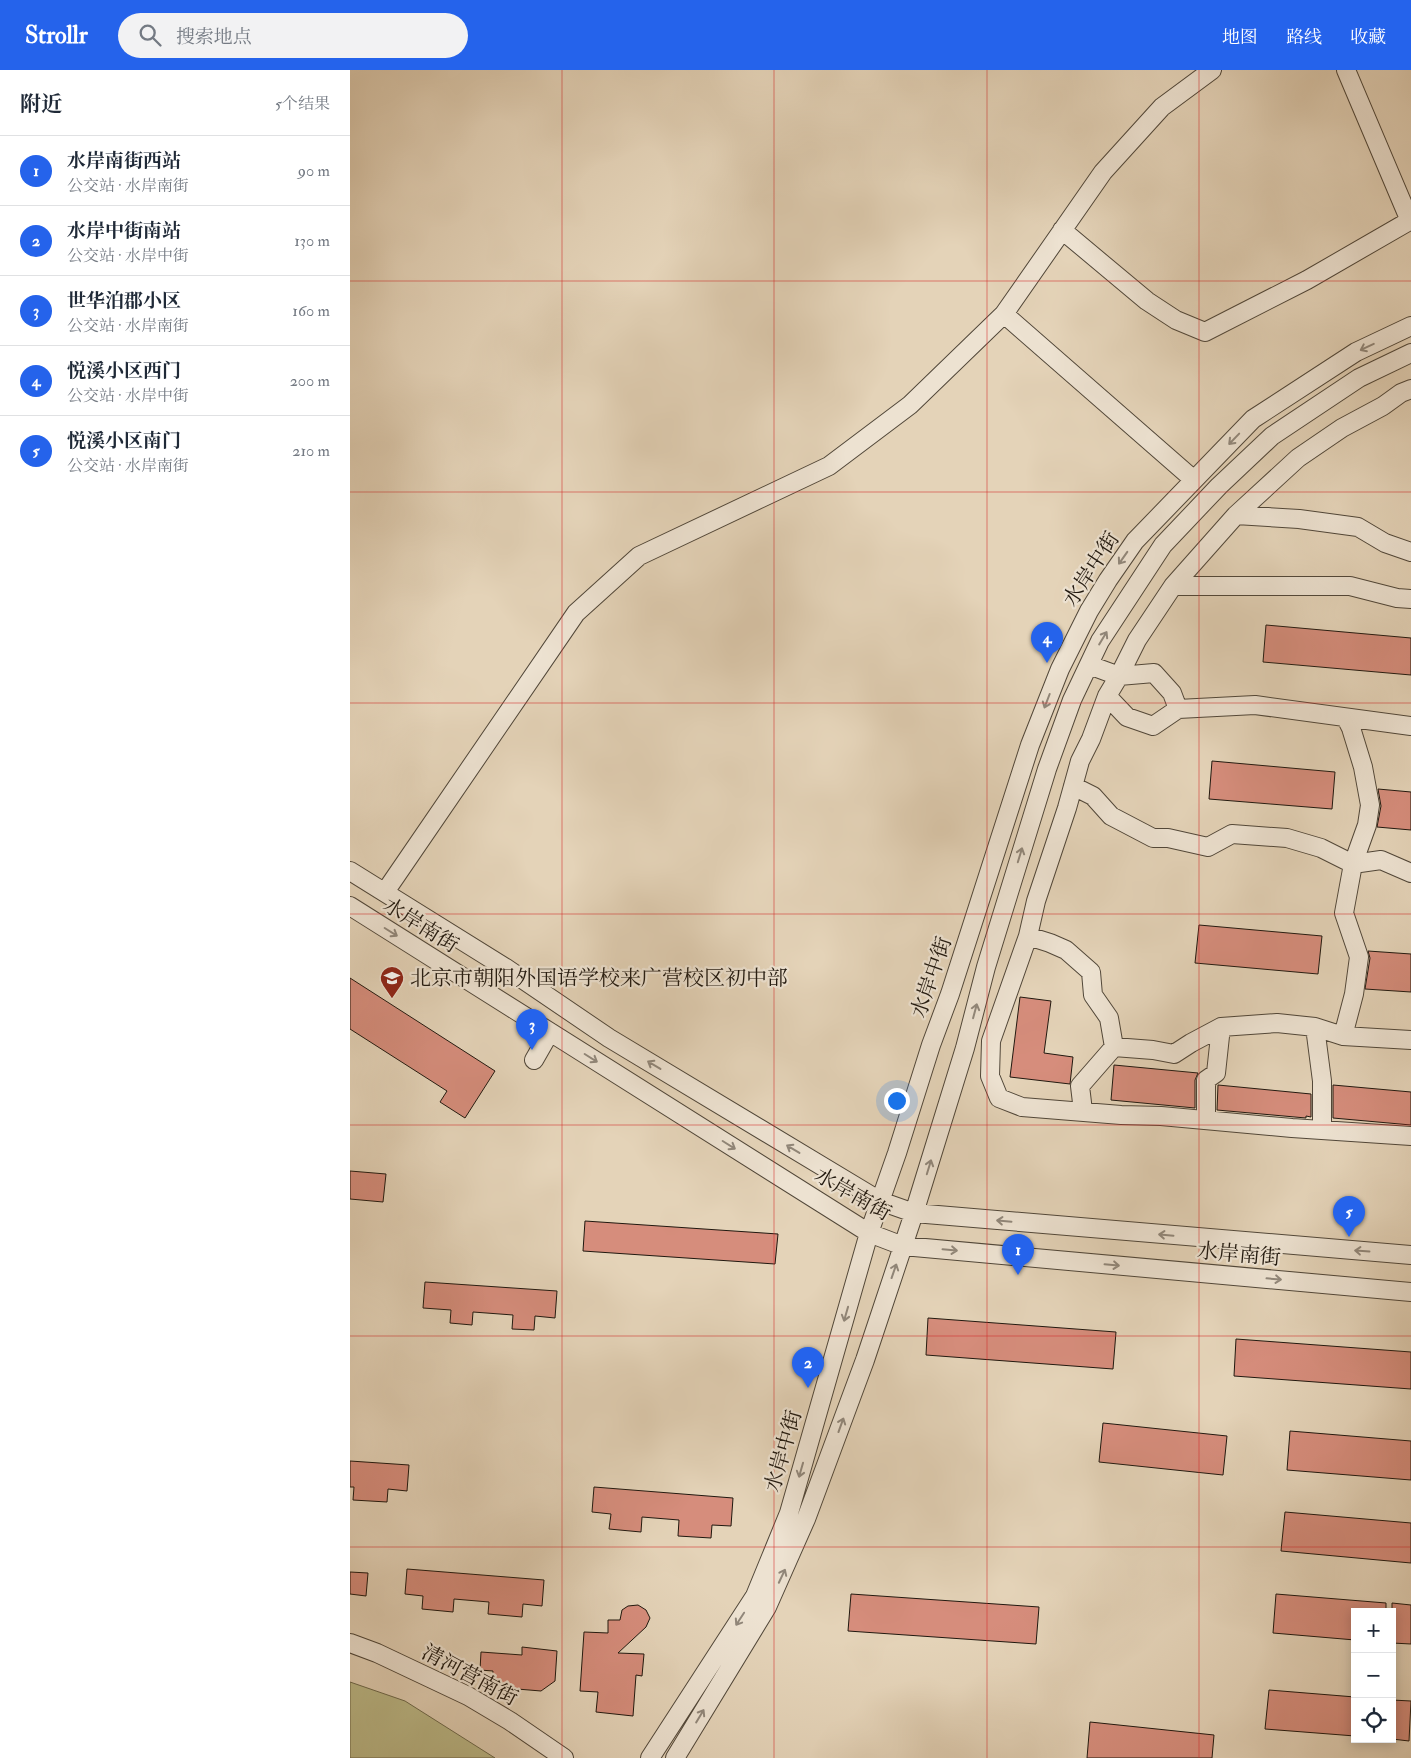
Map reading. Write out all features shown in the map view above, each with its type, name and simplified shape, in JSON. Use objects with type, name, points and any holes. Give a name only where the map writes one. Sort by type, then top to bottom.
[{"type":"street","points":[[385,892],[576,613],[639,556],[829,466],[910,405],[1004,314],[1102,172],[1162,107],[1212,70]]},
{"type":"street","points":[[1062,230],[1147,301],[1176,320],[1205,332],[1307,280],[1411,220],[1346,70]]},
{"type":"street","points":[[1004,314],[1194,480]]},
{"type":"street","name":"水岸中街","points":[[650,1758],[755,1596],[789,1513],[869,1233],[931,1045],[950,994],[1030,745],[1060,669],[1089,611],[1135,541],[1253,419],[1356,352],[1411,326]]},
{"type":"street","name":"水岸中街","points":[[675,1758],[767,1607],[806,1519],[865,1360],[914,1213],[965,1048],[986,967],[1046,769],[1072,700],[1100,641],[1163,545],[1218,486],[1272,436],[1359,378],[1411,353]]},
{"type":"street","points":[[1408,395],[1342,428],[1298,458],[1236,515],[1173,586],[1137,640],[1107,696],[1091,740],[1080,761],[1036,901],[1028,936],[991,1041],[990,1076],[1000,1098],[1022,1107],[1411,1136]]},
{"type":"street","points":[[1236,515],[1299,519],[1358,527],[1386,543],[1411,552]]},
{"type":"street","points":[[1173,586],[1350,586],[1397,598],[1411,599]]},
{"type":"street","points":[[1088,665],[1119,676],[1154,673],[1172,693],[1178,710]]},
{"type":"street","points":[[1107,696],[1127,717],[1153,726],[1178,710],[1255,705],[1411,726]]},
{"type":"street","points":[[1342,1036],[1354,994],[1359,957],[1344,913],[1353,864],[1367,825],[1370,805],[1362,767],[1351,728],[1346,718]]},
{"type":"street","points":[[1073,786],[1093,796],[1111,816],[1153,838],[1168,838],[1208,847],[1232,834],[1288,838],[1321,848],[1353,864],[1382,860],[1411,873]]},
{"type":"street","name":"水岸南街","points":[[350,870],[506,968],[609,1038],[880,1201],[914,1213],[1411,1255]]},
{"type":"street","name":"水岸南街","points":[[350,906],[869,1233],[903,1246],[1411,1292]]},
{"type":"street","points":[[1028,936],[1066,950],[1091,972],[1093,995],[1109,1018],[1114,1047]]},
{"type":"street","points":[[1114,1047],[1153,1050],[1174,1054],[1221,1028],[1277,1022],[1315,1027],[1342,1036],[1411,1040]]},
{"type":"street","points":[[1315,1027],[1322,1081],[1322,1130]]},
{"type":"street","points":[[1206,1120],[1206,1080],[1216,1073],[1221,1028]]},
{"type":"street","points":[[534,1060],[550,1032]]},
{"type":"street","points":[[1083,1111],[1080,1086],[1114,1047]]},
{"type":"street","name":"清河营南街","points":[[350,1643],[377,1653],[468,1696],[510,1721],[564,1758]]},
{"type":"shaded area","points":[[350,1682],[405,1701],[495,1758],[350,1758]]},
{"type":"building","points":[[1266,625],[1411,638],[1411,675],[1263,662]]},
{"type":"building","points":[[1212,761],[1335,772],[1332,809],[1209,799]]},
{"type":"building","points":[[1378,789],[1411,792],[1411,830],[1377,827],[1381,806]]},
{"type":"building","points":[[1199,925],[1322,936],[1318,974],[1195,963]]},
{"type":"building","points":[[1368,951],[1411,954],[1411,992],[1365,989],[1370,958]]},
{"type":"building","points":[[350,978],[495,1071],[465,1118],[440,1102],[447,1091],[350,1029]]},
{"type":"building","points":[[1020,997],[1051,1001],[1044,1053],[1073,1057],[1070,1084],[1010,1077]]},
{"type":"building","points":[[1114,1065],[1198,1073],[1195,1080],[1195,1108],[1111,1100]]},
{"type":"building","points":[[1218,1085],[1311,1094],[1311,1117],[1217,1110]]},
{"type":"building","points":[[1333,1085],[1411,1092],[1411,1125],[1333,1118]]},
{"type":"building","points":[[350,1171],[386,1174],[383,1202],[350,1199]]},
{"type":"building","points":[[585,1221],[778,1234],[775,1264],[583,1251]]},
{"type":"building","points":[[425,1282],[557,1291],[555,1318],[535,1316],[534,1330],[512,1329],[513,1315],[473,1312],[472,1325],[450,1323],[451,1310],[423,1308]]},
{"type":"building","points":[[928,1318],[1116,1332],[1113,1369],[926,1355]]},
{"type":"building","points":[[1236,1339],[1411,1352],[1411,1389],[1234,1376]]},
{"type":"building","points":[[1103,1423],[1227,1436],[1223,1475],[1099,1462]]},
{"type":"building","points":[[1290,1431],[1411,1441],[1411,1480],[1287,1470]]},
{"type":"building","points":[[350,1461],[409,1465],[407,1491],[388,1489],[387,1502],[353,1500],[354,1487],[350,1487]]},
{"type":"building","points":[[594,1487],[733,1498],[731,1526],[712,1525],[711,1538],[678,1536],[679,1520],[642,1517],[641,1532],[609,1529],[611,1514],[592,1512]]},
{"type":"building","points":[[1285,1512],[1411,1523],[1411,1563],[1281,1551]]},
{"type":"building","points":[[407,1569],[544,1580],[542,1606],[523,1604],[522,1617],[488,1614],[489,1602],[454,1599],[453,1612],[422,1609],[423,1596],[405,1594]]},
{"type":"building","points":[[350,1572],[368,1573],[366,1596],[350,1594]]},
{"type":"building","points":[[851,1594],[1039,1607],[1036,1644],[848,1631]]},
{"type":"building","points":[[1276,1594],[1386,1603],[1386,1608],[1351,1608],[1351,1640],[1273,1633]]},
{"type":"building","points":[[1392,1603],[1411,1605],[1411,1644],[1396,1643],[1396,1608],[1392,1608]]},
{"type":"building","points":[[638,1605],[646,1610],[650,1618],[646,1627],[618,1653],[644,1654],[642,1676],[636,1675],[633,1716],[596,1712],[598,1692],[580,1691],[584,1632],[608,1633],[608,1620],[620,1620],[622,1610],[628,1606]]},
{"type":"building","points":[[522,1647],[557,1651],[555,1681],[541,1691],[505,1688],[492,1679],[493,1671],[480,1670],[481,1652],[522,1655]]},
{"type":"building","points":[[1269,1690],[1351,1697],[1351,1736],[1265,1729]]},
{"type":"building","points":[[1396,1700],[1411,1701],[1409,1741],[1396,1739]]},
{"type":"building","points":[[1090,1722],[1214,1735],[1212,1758],[1087,1758]]},
{"type":"place","name":"悦溪小区西门","points":[[1047,663]]},
{"type":"place","name":"北京市朝阳外国语学校来广营校区初中部","points":[[392,999]]},
{"type":"place","name":"世华泊郡小区","points":[[532,1050]]},
{"type":"place","name":"悦溪小区南门","points":[[1349,1237]]},
{"type":"place","name":"水岸南街西站","points":[[1018,1275]]},
{"type":"place","name":"水岸中街南站","points":[[808,1388]]}]
